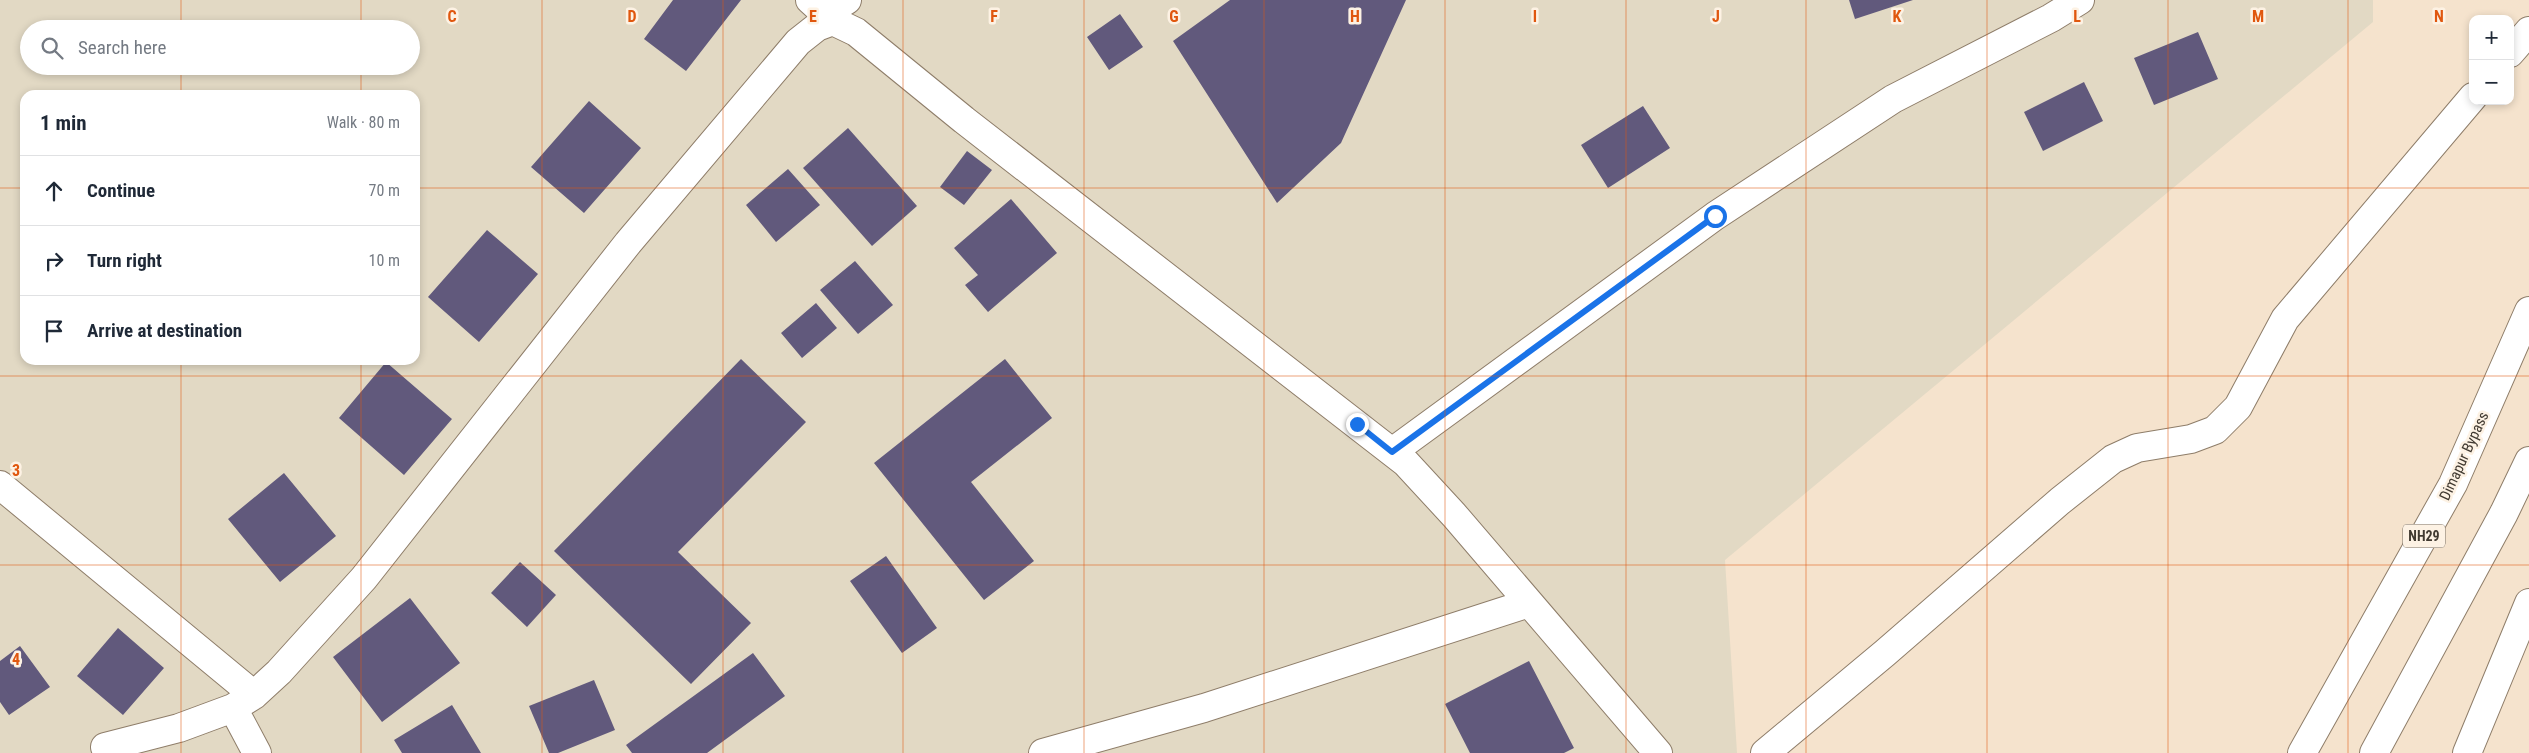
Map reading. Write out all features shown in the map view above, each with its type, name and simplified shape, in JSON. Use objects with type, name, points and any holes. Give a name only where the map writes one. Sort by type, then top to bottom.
[{"type":"main road","points":[[1392,452],[1715,216],[1893,100],[2051,18],[2080,0]]},
{"type":"main road","points":[[105,747],[179,728],[243,702],[279,672],[364,578],[628,243],[798,42],[817,27],[829,9],[964,120],[1406,463],[1448,508],[1658,753]]},
{"type":"main road","points":[[2514,48],[2529,31]]},
{"type":"main road","points":[[1764,753],[1885,653],[2060,500],[2113,459],[2137,448],[2192,439],[2216,430],[2238,407],[2285,319],[2469,102]]},
{"type":"main road","name":"Dimapur Bypass","points":[[2302,753],[2453,484],[2529,310]]},
{"type":"main road","points":[[2374,753],[2504,513],[2529,461]]},
{"type":"main road","points":[[0,485],[243,702],[257,753]]},
{"type":"main road","points":[[1043,753],[1204,708],[1529,603]]},
{"type":"main road","points":[[2467,753],[2526,620]]},
{"type":"shaded area","points":[[0,0],[2373,0],[2373,22],[1725,560],[1737,753],[0,753]]},
{"type":"building","points":[[673,0],[741,0],[686,71],[644,39]]},
{"type":"building","points":[[1230,0],[1406,0],[1341,143],[1277,203],[1173,41]]},
{"type":"building","points":[[1849,0],[1913,0],[1855,19]]},
{"type":"building","points":[[1120,14],[1143,47],[1109,70],[1087,37]]},
{"type":"building","points":[[2198,32],[2218,79],[2154,105],[2134,58]]},
{"type":"building","points":[[2084,82],[2103,121],[2043,151],[2024,112]]},
{"type":"building","points":[[589,101],[641,148],[584,213],[531,167]]},
{"type":"building","points":[[1643,106],[1670,148],[1608,188],[1581,145]]},
{"type":"building","points":[[848,128],[917,206],[872,246],[803,168]]},
{"type":"building","points":[[967,151],[992,170],[964,205],[940,187]]},
{"type":"building","points":[[788,169],[820,205],[776,242],[746,205]]},
{"type":"building","points":[[1011,199],[1057,253],[988,312],[965,285],[978,275],[954,248]]},
{"type":"building","points":[[487,230],[538,274],[479,342],[428,297]]},
{"type":"building","points":[[855,261],[893,305],[858,334],[820,290]]},
{"type":"building","points":[[816,303],[837,328],[802,358],[781,333]]},
{"type":"building","points":[[741,359],[806,422],[678,552],[751,623],[691,684],[554,551]]},
{"type":"building","points":[[1005,359],[1052,418],[971,482],[1034,561],[984,600],[874,463]]},
{"type":"building","points":[[383,365],[389,365],[452,419],[404,475],[339,418]]},
{"type":"building","points":[[284,473],[336,536],[280,582],[228,519]]},
{"type":"building","points":[[886,556],[937,628],[902,653],[850,581]]},
{"type":"building","points":[[520,562],[556,595],[527,627],[491,593]]},
{"type":"building","points":[[410,598],[460,663],[382,722],[333,657]]},
{"type":"building","points":[[118,628],[164,668],[123,715],[77,676]]},
{"type":"building","points":[[20,646],[50,687],[9,715],[0,702],[0,661]]},
{"type":"building","points":[[753,653],[785,696],[707,753],[632,753],[626,745]]},
{"type":"building","points":[[1529,661],[1574,748],[1564,753],[1470,753],[1445,704]]},
{"type":"building","points":[[594,680],[615,730],[558,753],[549,753],[529,706]]},
{"type":"building","points":[[452,705],[481,753],[402,753],[394,740]]},
{"type":"route","points":[[1357,424],[1392,452],[1715,216]]}]
